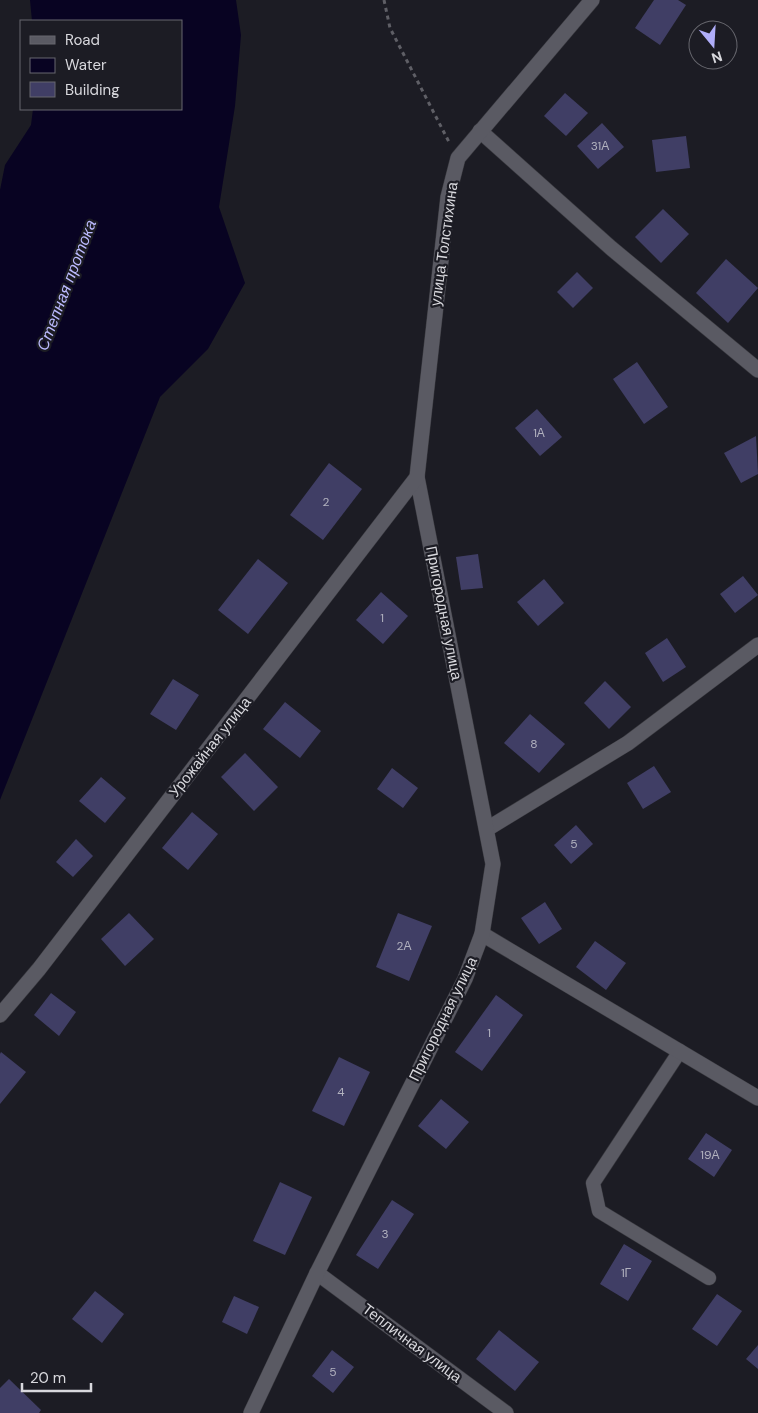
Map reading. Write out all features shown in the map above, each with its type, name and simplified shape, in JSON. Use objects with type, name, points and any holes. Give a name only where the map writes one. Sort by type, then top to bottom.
[{"type":"street","name":"улица Толстихина","points":[[417,477],[448,197],[458,158],[592,0]]},
{"type":"street","points":[[480,131],[611,248],[758,370]]},
{"type":"street","name":"Пригородная улица","points":[[251,1413],[317,1273],[465,979],[482,934],[493,864],[417,477]]},
{"type":"street","name":"Урожайная улица","points":[[0,1014],[38,969],[417,477]]},
{"type":"street","points":[[487,828],[628,744],[758,645]]},
{"type":"street","points":[[482,934],[758,1098]]},
{"type":"street","name":"Тепличная улица","points":[[317,1273],[506,1413]]},
{"type":"lane","points":[[680,1051],[593,1183],[600,1211],[709,1278]]},
{"type":"path","points":[[384,0],[390,28],[445,137],[458,158]]},
{"type":"water","name":"Степная протока","points":[[30,0],[236,0],[241,35],[235,106],[219,207],[245,283],[208,349],[160,397],[0,800],[0,190],[5,165],[31,125],[33,110],[182,110],[182,20],[32,20]]},
{"type":"building","points":[[654,0],[678,0],[686,5],[660,45],[635,28]]},
{"type":"building","points":[[565,93],[588,113],[566,136],[544,116]]},
{"type":"building","points":[[602,123],[624,147],[598,169],[577,146]]},
{"type":"building","points":[[686,136],[690,168],[656,172],[652,140]]},
{"type":"building","points":[[663,209],[689,234],[661,263],[635,237]]},
{"type":"building","points":[[726,259],[758,288],[728,323],[696,293]]},
{"type":"building","points":[[577,272],[593,288],[573,308],[557,292]]},
{"type":"building","points":[[637,362],[668,407],[644,424],[613,379]]},
{"type":"building","points":[[537,409],[562,437],[540,456],[515,428]]},
{"type":"building","points":[[756,436],[758,474],[741,483],[724,453]]},
{"type":"building","points":[[329,463],[362,489],[323,540],[290,515]]},
{"type":"building","points":[[478,554],[483,588],[461,590],[456,557]]},
{"type":"building","points":[[258,559],[288,583],[248,634],[218,610]]},
{"type":"building","points":[[743,576],[758,595],[735,613],[720,594]]},
{"type":"building","points":[[544,579],[564,603],[538,626],[517,602]]},
{"type":"building","points":[[381,592],[408,616],[383,644],[356,620]]},
{"type":"building","points":[[667,638],[686,667],[663,682],[645,653]]},
{"type":"building","points":[[173,679],[199,695],[176,730],[150,714]]},
{"type":"building","points":[[605,681],[631,707],[609,729],[584,703]]},
{"type":"building","points":[[285,702],[321,731],[300,758],[263,729]]},
{"type":"building","points":[[530,714],[565,744],[539,773],[504,743]]},
{"type":"building","points":[[245,753],[278,787],[254,811],[221,777]]},
{"type":"building","points":[[654,766],[671,792],[643,809],[627,783]]},
{"type":"building","points":[[392,768],[418,788],[403,808],[377,789]]},
{"type":"building","points":[[101,777],[126,798],[105,823],[79,801]]},
{"type":"building","points":[[192,812],[218,834],[188,870],[162,848]]},
{"type":"building","points":[[576,825],[593,844],[571,864],[554,845]]},
{"type":"building","points":[[76,839],[93,856],[73,877],[56,862]]},
{"type":"building","points":[[545,902],[562,929],[539,944],[521,918]]},
{"type":"building","points":[[129,913],[154,939],[125,966],[101,939]]},
{"type":"building","points":[[398,913],[432,926],[409,981],[376,967]]},
{"type":"building","points":[[595,941],[626,963],[606,990],[576,967]]},
{"type":"building","points":[[51,993],[76,1012],[59,1036],[34,1015]]},
{"type":"building","points":[[496,995],[523,1015],[482,1071],[455,1052]]},
{"type":"building","points":[[1,1052],[26,1072],[0,1104],[0,1054]]},
{"type":"building","points":[[339,1057],[370,1072],[344,1126],[312,1111]]},
{"type":"building","points":[[441,1099],[469,1122],[446,1149],[418,1126]]},
{"type":"building","points":[[706,1133],[732,1150],[714,1177],[688,1159]]},
{"type":"building","points":[[280,1182],[312,1197],[285,1255],[253,1241]]},
{"type":"building","points":[[392,1200],[414,1214],[378,1269],[356,1255]]},
{"type":"building","points":[[624,1244],[652,1261],[628,1301],[600,1284]]},
{"type":"building","points":[[95,1291],[124,1314],[102,1343],[72,1319]]},
{"type":"building","points":[[717,1294],[742,1311],[717,1346],[692,1329]]},
{"type":"building","points":[[234,1296],[259,1307],[247,1334],[222,1322]]},
{"type":"building","points":[[499,1330],[539,1362],[515,1391],[476,1359]]},
{"type":"building","points":[[758,1345],[758,1369],[746,1359]]},
{"type":"building","points":[[332,1350],[354,1367],[333,1393],[312,1376]]},
{"type":"building","points":[[9,1379],[41,1410],[39,1413],[0,1413],[0,1388]]}]
